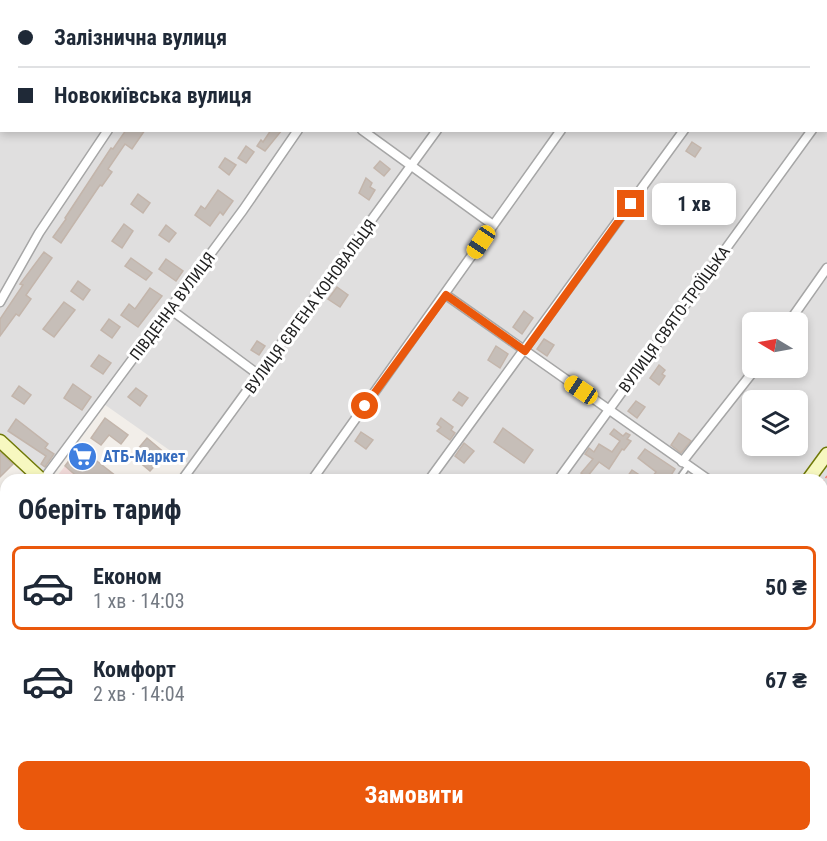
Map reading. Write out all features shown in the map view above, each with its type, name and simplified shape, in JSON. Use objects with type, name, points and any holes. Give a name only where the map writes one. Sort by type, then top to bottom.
[{"type":"street","points":[[0,302],[39,233],[107,132]]},
{"type":"street","name":"ПІВДЕННА ВУЛИЦЯ","points":[[46,474],[243,210],[297,132]]},
{"type":"street","points":[[365,132],[493,225]]},
{"type":"street","name":"ВУЛИЦЯ ЄВГЕНА КОНОВАЛЬЦЯ","points":[[186,474],[436,132]]},
{"type":"street","points":[[316,474],[446,295],[560,132]]},
{"type":"street","points":[[433,474],[683,132]]},
{"type":"street","name":"ВУЛИЦЯ СВЯТО-ТРОЇЦЬКА","points":[[562,474],[811,132]]},
{"type":"street","points":[[796,312],[827,268]]},
{"type":"street","points":[[446,295],[700,474]]},
{"type":"street","points":[[170,309],[259,375]]},
{"type":"street","points":[[685,464],[749,378]]},
{"type":"street","points":[[0,441],[36,474]]},
{"type":"street","points":[[812,474],[827,454]]},
{"type":"lane","points":[[681,474],[685,464]]},
{"type":"shaded area","points":[[0,132],[827,132],[827,474],[186,474],[192,466],[101,402],[47,474],[36,474],[0,441]]},
{"type":"shaded area","points":[[65,466],[74,474],[59,474]]},
{"type":"building","points":[[125,132],[144,132],[132,149],[125,144],[108,169],[112,172],[102,186],[100,185],[61,243],[53,237],[111,148],[113,149]]},
{"type":"building","points":[[270,132],[280,132],[265,151],[257,146],[261,140],[263,142]]},
{"type":"building","points":[[692,142],[701,148],[695,157],[686,151]]},
{"type":"building","points":[[246,146],[254,152],[246,163],[238,158]]},
{"type":"building","points":[[225,158],[236,165],[229,175],[219,167]]},
{"type":"building","points":[[380,161],[390,169],[384,176],[374,168]]},
{"type":"building","points":[[366,178],[372,183],[370,187],[375,190],[369,200],[359,193]]},
{"type":"building","points":[[218,190],[233,201],[223,215],[220,212],[210,226],[195,215],[201,206],[205,209]]},
{"type":"building","points":[[138,194],[150,203],[143,213],[131,204]]},
{"type":"building","points":[[124,224],[133,231],[122,248],[112,241]]},
{"type":"building","points":[[166,225],[176,233],[169,242],[159,235]]},
{"type":"building","points":[[44,252],[52,258],[26,295],[31,299],[19,316],[16,314],[0,336],[0,319],[23,285],[20,284]]},
{"type":"building","points":[[131,258],[152,273],[146,280],[125,266]]},
{"type":"building","points":[[166,259],[183,271],[176,281],[159,269]]},
{"type":"building","points":[[78,281],[90,290],[83,300],[71,291]]},
{"type":"building","points":[[337,287],[348,295],[340,307],[328,299]]},
{"type":"building","points":[[150,288],[162,296],[138,327],[121,315],[129,304],[135,309]]},
{"type":"building","points":[[64,302],[75,310],[54,337],[43,329]]},
{"type":"building","points":[[524,311],[533,318],[522,334],[513,327]]},
{"type":"building","points":[[109,319],[120,327],[112,338],[101,330]]},
{"type":"building","points":[[544,339],[554,345],[547,356],[537,349]]},
{"type":"building","points":[[257,341],[265,346],[259,355],[251,350]]},
{"type":"building","points":[[496,346],[508,354],[500,368],[488,360]]},
{"type":"building","points":[[99,355],[111,363],[103,374],[91,366]]},
{"type":"building","points":[[659,365],[665,370],[662,374],[665,376],[659,385],[650,378]]},
{"type":"building","points":[[73,384],[91,397],[82,410],[64,398]]},
{"type":"building","points":[[19,386],[31,395],[24,404],[12,396]]},
{"type":"building","points":[[136,388],[147,396],[140,406],[128,397]]},
{"type":"building","points":[[459,392],[468,398],[462,406],[453,400]]},
{"type":"building","points":[[636,401],[645,407],[637,418],[628,411]]},
{"type":"building","points":[[105,418],[128,435],[121,444],[109,435],[101,445],[91,438]]},
{"type":"building","points":[[441,418],[453,427],[451,430],[455,433],[450,440],[437,431],[441,427],[437,424]]},
{"type":"building","points":[[16,419],[48,444],[45,448],[54,454],[45,467],[41,464],[46,456],[8,431]]},
{"type":"building","points":[[503,428],[533,450],[524,463],[494,442]]},
{"type":"building","points":[[614,429],[623,436],[626,433],[630,435],[627,439],[631,441],[624,450],[622,449],[609,469],[599,462],[589,474],[581,473],[593,459],[585,454],[589,448],[594,452],[599,444],[612,452],[620,441],[610,434]]},
{"type":"building","points":[[361,432],[373,440],[366,449],[355,441]]},
{"type":"building","points":[[679,433],[691,441],[681,453],[671,445]]},
{"type":"building","points":[[147,438],[166,454],[150,471],[132,456]]},
{"type":"building","points":[[464,443],[474,451],[464,463],[455,456]]},
{"type":"building","name":"АТБ-Маркет","points":[[79,447],[113,474],[74,474],[65,466]]},
{"type":"building","points":[[645,449],[675,469],[672,474],[654,474],[656,472],[638,458]]},
{"type":"building","points":[[0,452],[13,464],[3,474],[0,474]]},
{"type":"place","name":"АТБ-Маркет","points":[[82,456]]},
{"type":"route","points":[[365,406],[446,295],[525,351],[631,204]]}]
